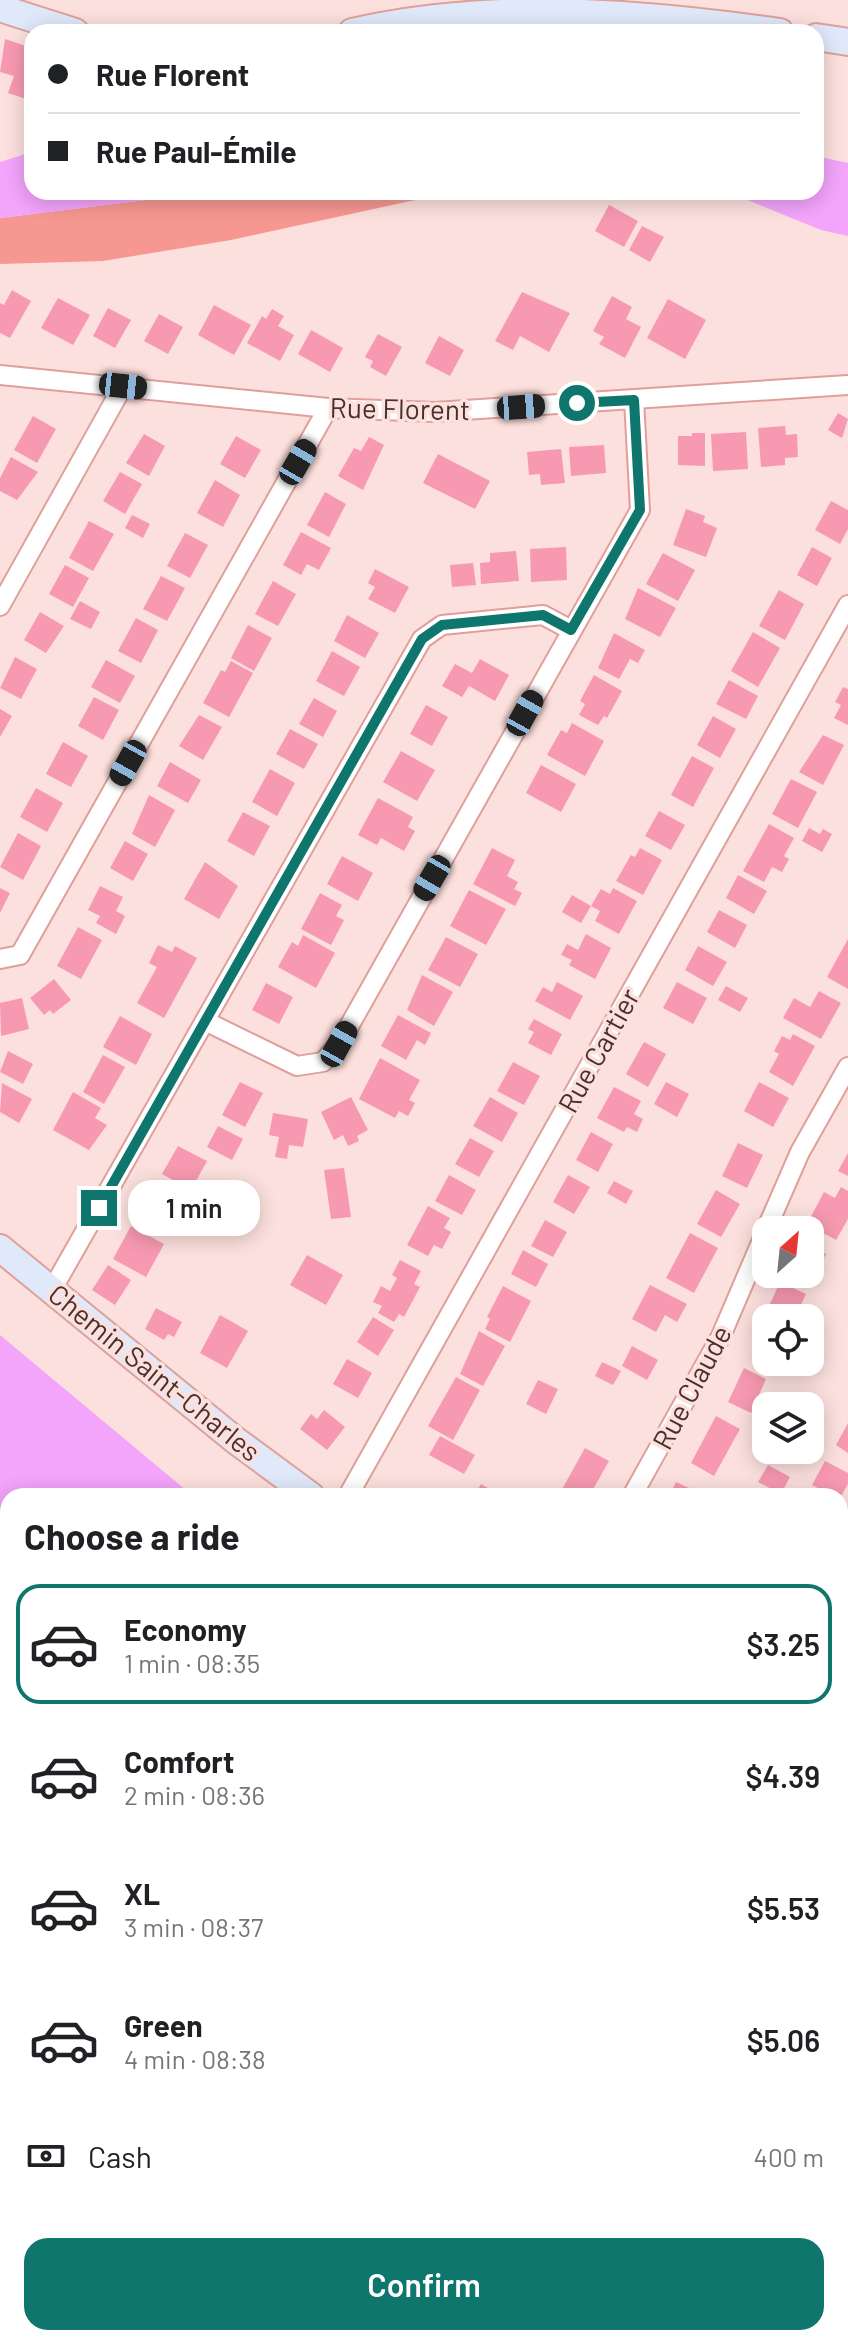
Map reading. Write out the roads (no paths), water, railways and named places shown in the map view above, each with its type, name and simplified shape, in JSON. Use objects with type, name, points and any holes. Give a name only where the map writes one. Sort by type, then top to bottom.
[{"type":"street","points":[[0,8],[50,24]]},
{"type":"street","points":[[389,24],[430,15],[524,9],[602,13],[705,24]]},
{"type":"street","points":[[824,38],[848,42]]},
{"type":"street","name":"Rue Florent","points":[[0,375],[328,408],[435,412],[848,385]]},
{"type":"street","points":[[0,606],[123,386]]},
{"type":"street","points":[[205,1021],[297,1066],[323,1062],[339,1044],[640,510],[634,400]]},
{"type":"street","points":[[0,959],[20,955],[328,408]]},
{"type":"street","name":"Rue Cartier","points":[[352,1488],[848,605]]},
{"type":"street","points":[[53,1288],[422,639],[442,625],[543,615],[571,630]]},
{"type":"street","name":"Rue Claude","points":[[772,1216],[800,1152],[848,1067]]},
{"type":"street","name":"Chemin Saint-Charles","points":[[0,1248],[53,1288],[235,1440],[300,1488]]},
{"type":"street","name":"Rue Claude","points":[[636,1488],[721,1336],[752,1264]]}]
